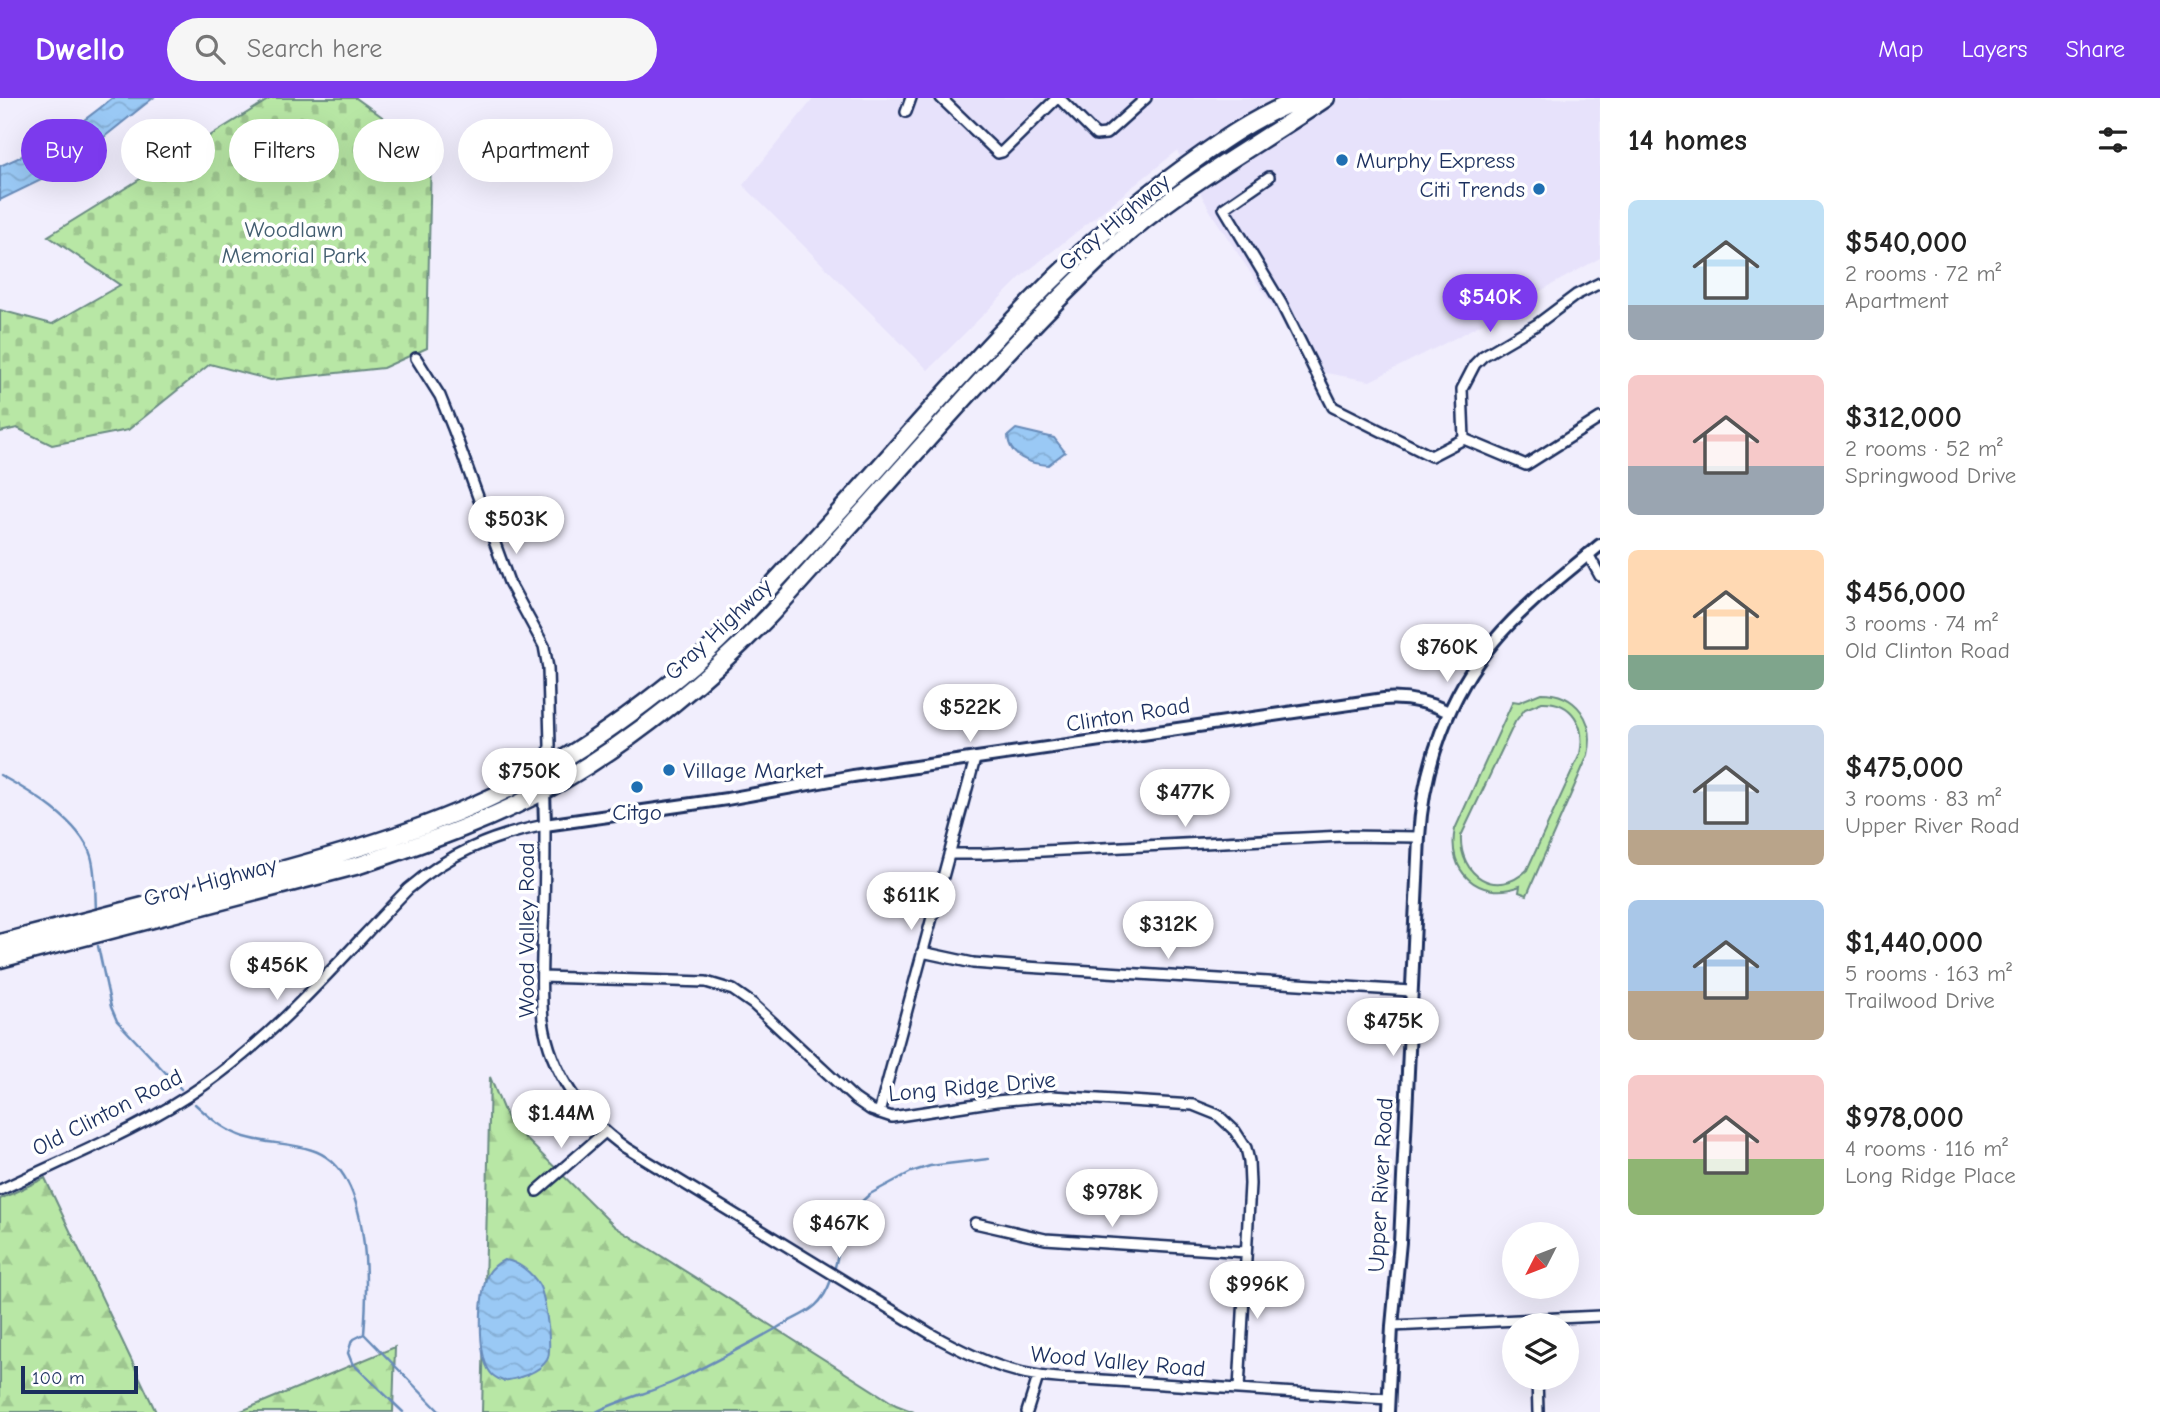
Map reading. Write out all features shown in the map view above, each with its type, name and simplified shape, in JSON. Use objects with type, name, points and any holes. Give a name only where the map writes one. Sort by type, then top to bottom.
[{"type":"highway","name":"Gray Highway","points":[[0,943],[387,840],[464,809],[548,768],[621,721],[720,641],[837,516],[917,424],[1035,299],[1112,225],[1204,154],[1289,103],[1306,98]]},
{"type":"highway","name":"Gray Highway","points":[[0,959],[359,865],[435,839],[544,790],[590,762],[688,691],[767,617],[1046,312],[1114,246],[1218,167],[1326,98]]},
{"type":"street","points":[[906,112],[911,98]]},
{"type":"street","points":[[941,98],[998,153],[1058,98],[1096,135],[1101,136],[1107,134],[1146,98]]},
{"type":"street","points":[[1269,177],[1224,208],[1281,303],[1334,407],[1431,456],[1464,439]]},
{"type":"street","points":[[1464,439],[1462,389],[1475,365],[1483,356],[1536,326],[1576,295],[1600,283]]},
{"type":"street","points":[[416,358],[440,396],[509,582],[544,646],[550,745],[544,790],[545,825]]},
{"type":"street","points":[[1464,439],[1526,465],[1600,418]]},
{"type":"street","points":[[1449,712],[1493,642],[1525,610],[1600,545]]},
{"type":"street","points":[[1588,554],[1600,576]]},
{"type":"street","name":"Clinton Road","points":[[545,825],[1384,699],[1415,699],[1449,712]]},
{"type":"street","name":"Upper River Road","points":[[1388,1412],[1400,1242],[1419,837],[1427,775],[1449,712]]},
{"type":"street","points":[[879,1113],[975,759]]},
{"type":"street","name":"Wood Valley Road","points":[[545,825],[543,1021],[552,1055],[565,1084],[578,1103],[605,1132],[626,1148],[931,1334],[984,1361],[1053,1380],[1086,1379],[1388,1399]]},
{"type":"street","name":"Old Clinton Road","points":[[0,1189],[158,1114],[202,1086],[257,1042],[408,889],[428,873],[473,846],[519,830],[545,825]]},
{"type":"street","points":[[949,854],[1343,836],[1419,837]]},
{"type":"street","points":[[922,952],[973,963],[1411,991]]},
{"type":"street","name":"Long Ridge Drive","points":[[542,977],[706,982],[733,990],[753,1004],[855,1099],[892,1117],[996,1101],[1051,1096],[1193,1105],[1206,1109],[1228,1124],[1245,1148],[1249,1161],[1239,1389]]},
{"type":"street","points":[[537,1191],[605,1132]]},
{"type":"street","points":[[975,1223],[1045,1239],[1246,1252]]},
{"type":"street","points":[[1579,1319],[1600,1317]]},
{"type":"street","points":[[1392,1326],[1502,1323]]},
{"type":"street","points":[[1027,1412],[1038,1377]]},
{"type":"street","points":[[1537,1390],[1538,1412]]},
{"type":"shaded area","points":[[814,98],[1600,98],[1600,258],[1461,335],[1370,381],[1315,371],[1212,214],[1177,151],[1023,275],[928,370],[743,185]]},
{"type":"green space","name":"Woodlawn Memorial Park","points":[[271,98],[356,98],[385,119],[353,119],[353,182],[430,182],[427,348],[383,368],[271,380],[210,364],[128,430],[52,445],[17,428],[0,432],[0,310],[52,324],[120,285],[48,236],[135,182],[215,182],[215,133],[229,124],[229,182],[339,182],[339,119],[237,119]]},
{"type":"green space","points":[[1541,693],[1565,698],[1581,711],[1586,720],[1590,743],[1588,755],[1527,895],[1519,892],[1520,886],[1491,890],[1479,886],[1461,870],[1454,844],[1455,829],[1513,701],[1519,702]],"holes":[[[1542,702],[1562,706],[1575,717],[1581,734],[1580,754],[1527,870],[1515,879],[1492,883],[1473,872],[1466,862],[1461,836],[1515,722],[1525,709]]]},
{"type":"green space","points":[[490,1077],[508,1121],[614,1226],[896,1405],[914,1412],[482,1412]]},
{"type":"green space","points":[[45,1178],[156,1412],[0,1412],[0,1199]]},
{"type":"green space","points":[[395,1347],[393,1412],[239,1412]]},
{"type":"water","points":[[112,98],[153,98],[127,119],[121,119],[121,124],[107,135],[107,119],[86,118]]},
{"type":"water","points":[[21,156],[21,182],[37,182],[0,200],[0,166]]},
{"type":"water","points":[[1016,429],[1054,438],[1065,452],[1048,465],[1028,461],[1016,454],[1009,443],[1008,436]]},
{"type":"water","points":[[504,1260],[524,1268],[539,1285],[546,1311],[549,1354],[543,1365],[533,1372],[503,1381],[490,1372],[486,1363],[481,1324],[488,1274]]},
{"type":"waterway","points":[[0,775],[66,819],[85,843],[94,869],[96,910]]},
{"type":"waterway","points":[[98,946],[111,1007],[117,1021],[181,1089]]},
{"type":"waterway","points":[[195,1104],[221,1125],[239,1135],[303,1147],[332,1161],[346,1180],[356,1203],[362,1230],[366,1286],[364,1334],[440,1412]]},
{"type":"waterway","points":[[834,1271],[848,1214],[870,1194],[911,1172],[930,1166],[988,1159]]},
{"type":"waterway","points":[[596,1412],[682,1378],[802,1315],[821,1299],[831,1280]]},
{"type":"waterway","points":[[364,1334],[352,1340],[348,1353],[352,1363],[403,1412]]},
{"type":"place","name":"Murphy Express","points":[[1342,160]]},
{"type":"place","name":"Citi Trends","points":[[1539,189]]},
{"type":"place","name":"Village Market","points":[[669,770]]},
{"type":"place","name":"Citgo","points":[[637,787]]}]
